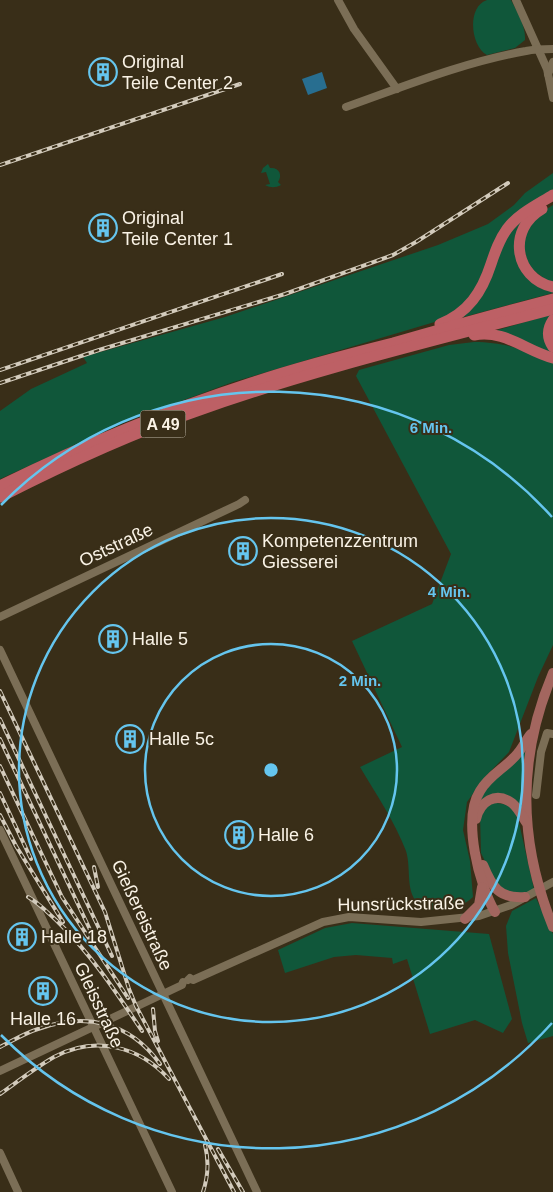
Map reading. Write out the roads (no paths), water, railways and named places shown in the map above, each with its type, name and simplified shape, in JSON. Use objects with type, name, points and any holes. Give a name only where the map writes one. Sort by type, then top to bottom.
[{"type":"highway","points":[[407,339],[448,321],[468,306],[482,288],[496,250],[507,229],[519,216],[553,195]]},
{"type":"highway","points":[[553,202],[534,214],[527,222],[520,237],[519,249],[522,260],[530,274],[541,284],[553,288]]},
{"type":"highway","name":"A 49","points":[[0,486],[85,445],[185,405],[307,366],[553,299]]},
{"type":"highway","name":"A 49","points":[[0,497],[52,470],[192,412],[297,378],[553,309]]},
{"type":"highway","points":[[553,320],[548,334],[553,347]]},
{"type":"highway","points":[[458,334],[502,336],[553,358]]},
{"type":"main road","points":[[553,673],[544,694],[533,732],[525,792],[531,860],[553,927]]},
{"type":"main road","points":[[465,919],[479,905],[482,886],[472,834],[473,807],[479,791],[518,752],[533,732]]},
{"type":"main road","points":[[525,897],[510,897],[495,889],[481,860],[476,833],[476,821],[478,810],[485,802],[494,798],[511,802],[527,823]]},
{"type":"main road","points":[[482,886],[497,911]]},
{"type":"main road","points":[[495,889],[497,911]]},
{"type":"street","points":[[338,0],[357,34],[397,89]]},
{"type":"street","points":[[516,0],[539,50],[548,74],[553,98]]},
{"type":"street","points":[[346,107],[481,62],[527,51],[553,48]]},
{"type":"street","points":[[548,74],[553,62]]},
{"type":"street","name":"Oststraße","points":[[0,617],[245,500]]},
{"type":"street","name":"Gießereistraße","points":[[0,650],[257,1192]]},
{"type":"street","points":[[536,795],[543,744],[547,733],[553,734]]},
{"type":"street","name":"Gleisstraße","points":[[0,830],[2,839],[172,1192]]},
{"type":"street","name":"Hunsrückstraße","points":[[0,1071],[163,994],[323,922],[349,918],[421,922],[465,919],[497,911],[553,882]]},
{"type":"street","points":[[0,1154],[18,1192]]},
{"type":"water","points":[[322,72],[327,88],[308,95],[302,79]]},
{"type":"railway","points":[[0,165],[240,84]]},
{"type":"railway","points":[[0,383],[99,350],[285,294],[393,255],[508,183]]},
{"type":"railway","points":[[0,370],[282,274]]},
{"type":"railway","points":[[0,691],[105,912],[136,1006],[234,1192]]},
{"type":"railway","points":[[0,719],[112,956]]},
{"type":"railway","points":[[0,739],[93,936]]},
{"type":"railway","points":[[0,766],[62,897],[128,998]]},
{"type":"railway","points":[[0,793],[31,859]]},
{"type":"railway","points":[[0,815],[16,846],[63,922]]},
{"type":"railway","points":[[94,867],[98,887]]},
{"type":"railway","points":[[28,897],[57,921],[81,947],[113,988],[142,1031]]},
{"type":"railway","points":[[153,1009],[158,1041]]},
{"type":"railway","points":[[0,1047],[38,1029],[73,1021],[90,1022],[106,1024],[135,1038],[160,1064]]},
{"type":"railway","points":[[0,1094],[54,1057],[69,1050],[85,1047],[116,1047],[130,1052],[144,1059],[169,1079]]},
{"type":"railway","points":[[203,1192],[207,1169],[205,1145]]},
{"type":"railway","points":[[218,1149],[243,1192]]},
{"type":"place","name":"Original Teile Center 2","points":[[103,72]]},
{"type":"place","name":"Original Teile Center 1","points":[[103,228]]},
{"type":"place","name":"Kompetenzzentrum Giesserei","points":[[243,551]]},
{"type":"place","name":"Halle 5","points":[[113,639]]},
{"type":"place","name":"Halle 5c","points":[[130,739]]},
{"type":"place","name":"Halle 6","points":[[239,835]]},
{"type":"place","name":"Halle 18","points":[[22,937]]},
{"type":"place","name":"Halle 16","points":[[43,991]]}]
